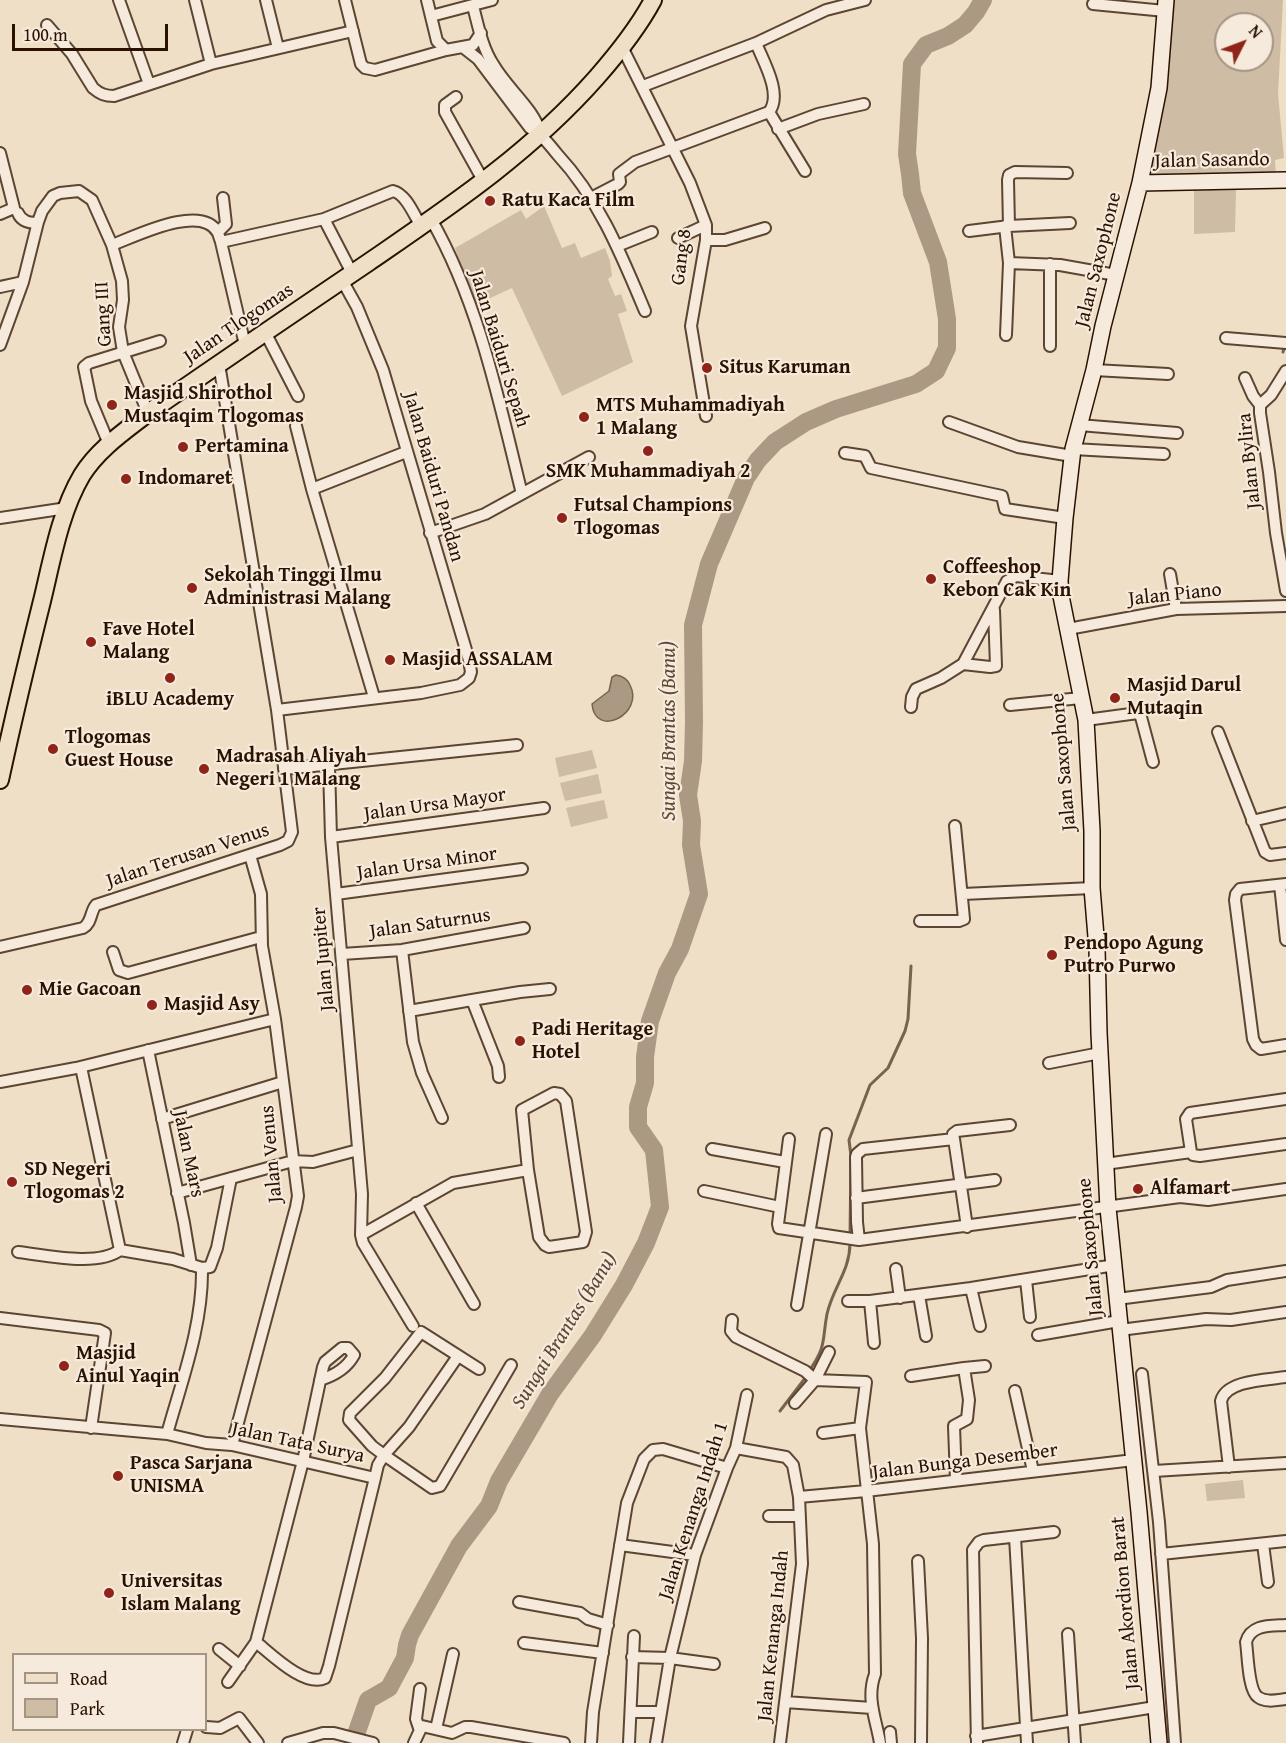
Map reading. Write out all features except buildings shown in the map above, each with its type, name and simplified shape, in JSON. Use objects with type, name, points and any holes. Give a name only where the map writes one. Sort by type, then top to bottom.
[{"type":"main road","name":"Jalan Tlogomas","points":[[0,780],[6,720],[53,556],[68,508],[83,473],[109,444],[148,413],[484,182],[541,134],[588,87],[622,47],[653,0]]},
{"type":"main road","name":"Jalan Saxophone","points":[[1134,1460],[1105,1164],[1086,720],[1060,581],[1073,453],[1140,183],[1159,88],[1165,5]]},
{"type":"main road","name":"Jalan Sasando","points":[[1140,183],[1286,180]]},
{"type":"main road","name":"Jalan Akordion Barat","points":[[1134,1460],[1159,1743]]},
{"type":"street","points":[[119,0],[150,84]]},
{"type":"street","points":[[195,0],[211,64]]},
{"type":"street","points":[[266,0],[278,48]]},
{"type":"street","points":[[345,0],[361,64],[372,71],[430,54],[473,45],[481,33]]},
{"type":"street","points":[[427,0],[437,41],[446,50]]},
{"type":"street","points":[[431,16],[492,0]]},
{"type":"street","points":[[636,28],[642,9],[642,0]]},
{"type":"street","points":[[643,86],[756,43],[826,10],[865,0]]},
{"type":"street","points":[[1093,4],[1165,5]]},
{"type":"street","points":[[473,6],[490,68]]},
{"type":"street","points":[[47,25],[72,54],[98,92],[114,96],[211,64],[353,32]]},
{"type":"street","points":[[430,54],[437,41]]},
{"type":"street","points":[[591,198],[618,184],[620,174],[629,166],[769,112],[774,105],[773,88],[756,43]]},
{"type":"street","name":"Gang 8","points":[[622,47],[690,183],[706,225],[706,240],[691,326],[706,416]]},
{"type":"street","points":[[464,48],[490,68],[506,90],[537,123],[541,134],[576,174],[617,246],[645,311]]},
{"type":"street","points":[[456,97],[445,105],[445,112],[484,182]]},
{"type":"street","points":[[778,129],[818,114],[864,104]]},
{"type":"street","points":[[769,112],[805,171]]},
{"type":"street","points":[[0,153],[16,210],[24,220],[40,216],[22,282],[0,345]]},
{"type":"street","points":[[1006,334],[1009,175],[1015,172],[1066,173]]},
{"type":"street","name":"Gang III","points":[[40,216],[53,196],[60,193],[73,190],[82,192],[92,200],[112,245],[122,281],[123,300],[119,327],[123,352],[148,413]]},
{"type":"street","name":"Jalan Baiduri Sepah","points":[[324,219],[393,191],[399,193],[426,223],[452,259],[472,313],[502,413],[522,494]]},
{"type":"street","points":[[219,237],[226,224],[223,198]]},
{"type":"street","points":[[0,214],[16,210]]},
{"type":"street","points":[[112,245],[189,219],[205,223],[219,237],[245,345]]},
{"type":"street","points":[[219,237],[324,219]]},
{"type":"street","name":"Jalan Baiduri Pandan","points":[[324,219],[383,370],[471,672],[469,678],[460,685],[421,693],[374,697]]},
{"type":"street","points":[[969,231],[1007,226],[1070,223]]},
{"type":"street","points":[[678,238],[706,225]]},
{"type":"street","points":[[706,240],[726,240],[765,228]]},
{"type":"street","points":[[617,246],[652,232]]},
{"type":"street","points":[[1009,263],[1050,264],[1116,275]]},
{"type":"street","points":[[1050,264],[1050,346]]},
{"type":"street","points":[[0,287],[22,282]]},
{"type":"street","points":[[265,332],[298,396]]},
{"type":"street","points":[[1226,338],[1283,342]]},
{"type":"street","points":[[109,444],[91,401],[83,369],[89,363],[160,341]]},
{"type":"street","points":[[219,364],[277,710],[284,769],[517,745]]},
{"type":"street","points":[[1094,370],[1168,374]]},
{"type":"street","name":"Jalan Bylira","points":[[1286,371],[1271,395],[1257,401],[1282,544],[1286,591]]},
{"type":"street","points":[[1245,378],[1257,401]]},
{"type":"street","points":[[949,422],[1018,447],[1073,453],[1164,454]]},
{"type":"street","points":[[1079,425],[1177,433]]},
{"type":"street","points":[[277,710],[374,697],[312,489],[296,426]]},
{"type":"street","points":[[312,489],[406,453]]},
{"type":"street","points":[[845,453],[864,456],[871,468],[1002,496],[1005,509],[1065,518]]},
{"type":"street","points":[[430,533],[485,514],[589,457]]},
{"type":"street","points":[[6,517],[68,508]]},
{"type":"street","points":[[1170,574],[1176,609]]},
{"type":"street","points":[[911,707],[916,689],[941,678],[963,664],[999,592],[1009,579],[1016,576],[1060,581]]},
{"type":"street","name":"Jalan Piano","points":[[1068,629],[1176,609],[1286,606]]},
{"type":"street","points":[[963,664],[996,666],[993,608]]},
{"type":"street","points":[[1010,705],[1081,698]]},
{"type":"street","points":[[1086,720],[1138,713],[1153,762]]},
{"type":"street","points":[[1218,732],[1265,852],[1268,855],[1286,853]]},
{"type":"street","name":"Jalan Jupiter","points":[[329,766],[331,837],[362,1194],[360,1235]]},
{"type":"street","name":"Jalan Terusan Venus","points":[[0,947],[86,927],[96,904],[288,841],[292,832],[284,769]]},
{"type":"street","name":"Jalan Ursa Mayor","points":[[331,837],[544,808]]},
{"type":"street","points":[[1252,821],[1286,813]]},
{"type":"street","points":[[920,921],[964,919],[955,826]]},
{"type":"street","name":"Jalan Venus","points":[[232,1445],[296,1207],[298,1189],[275,1019],[261,938],[261,894],[250,855]]},
{"type":"street","name":"Jalan Ursa Minor","points":[[336,894],[522,869]]},
{"type":"street","points":[[1286,940],[1283,885],[1240,889],[1235,900],[1253,1039],[1261,1049],[1286,1046]]},
{"type":"street","points":[[963,894],[1092,888]]},
{"type":"street","name":"Jalan Saturnus","points":[[342,954],[402,950],[524,928]]},
{"type":"street","points":[[113,952],[119,970],[128,973],[261,938]]},
{"type":"street","points":[[402,950],[413,1042],[419,1064],[442,1118]]},
{"type":"street","points":[[409,1011],[550,989]]},
{"type":"street","points":[[472,1000],[500,1077]]},
{"type":"street","points":[[0,1082],[81,1067],[275,1019]]},
{"type":"street","name":"Jalan Mars","points":[[148,1050],[177,1193],[201,1293],[197,1319],[167,1434]]},
{"type":"street","points":[[1048,1063],[1100,1053]]},
{"type":"street","points":[[81,1067],[120,1250]]},
{"type":"street","points":[[162,1119],[283,1083]]},
{"type":"street","points":[[554,1093],[560,1094],[566,1101],[582,1202],[586,1233],[583,1242],[549,1247],[542,1242],[539,1237],[528,1170],[522,1110],[554,1093]]},
{"type":"street","points":[[1286,1099],[1190,1113],[1186,1119],[1193,1155],[1200,1156],[1286,1144]]},
{"type":"street","points":[[967,1227],[953,1134],[957,1131],[1010,1125]]},
{"type":"street","points":[[797,1305],[826,1134]]},
{"type":"street","points":[[789,1138],[779,1228],[853,1239],[967,1227],[1180,1197],[1208,1200],[1286,1189]]},
{"type":"street","points":[[853,1239],[856,1157],[859,1152],[863,1149],[954,1138]]},
{"type":"street","points":[[712,1149],[785,1162]]},
{"type":"street","points":[[177,1193],[293,1161],[313,1161],[358,1150]]},
{"type":"street","points":[[1105,1164],[1191,1152]]},
{"type":"street","points":[[413,1326],[360,1235],[453,1183],[528,1170]]},
{"type":"street","points":[[18,1252],[95,1260],[114,1255],[120,1250],[210,1267],[214,1259],[231,1178]]},
{"type":"street","points":[[856,1198],[995,1180]]},
{"type":"street","points":[[704,1191],[780,1207]]},
{"type":"street","points":[[416,1203],[474,1304]]},
{"type":"street","points":[[848,1301],[900,1298],[1115,1265]]},
{"type":"street","points":[[896,1269],[900,1298]]},
{"type":"street","points":[[1117,1299],[1211,1287],[1227,1280],[1286,1271]]},
{"type":"street","points":[[1026,1280],[1030,1317]]},
{"type":"street","points":[[971,1288],[980,1326]]},
{"type":"street","points":[[919,1295],[926,1336]]},
{"type":"street","points":[[870,1300],[874,1342]]},
{"type":"street","points":[[1038,1335],[1119,1325],[1206,1319],[1231,1320],[1286,1312]]},
{"type":"street","points":[[0,1318],[99,1330],[105,1333],[91,1428]]},
{"type":"street","points":[[732,1320],[731,1331],[736,1337],[811,1376],[866,1382]]},
{"type":"street","points":[[479,1369],[421,1332],[386,1378],[350,1413],[349,1420],[372,1446],[436,1489],[440,1486],[511,1365]]},
{"type":"street","points":[[795,1403],[829,1352]]},
{"type":"street","points":[[375,1478],[378,1465],[384,1455],[409,1427],[458,1356]]},
{"type":"street","points":[[910,1376],[985,1366]]},
{"type":"street","points":[[956,1480],[954,1426],[967,1419],[969,1411],[964,1368]]},
{"type":"street","points":[[872,1371],[866,1382],[860,1428],[873,1544],[875,1674],[872,1683],[872,1708],[880,1743]]},
{"type":"street","points":[[1142,1374],[1158,1516],[1175,1743]]},
{"type":"street","points":[[1229,1467],[1222,1395],[1227,1389],[1237,1385],[1286,1377]]},
{"type":"street","points":[[228,1682],[256,1642],[303,1461],[320,1380]]},
{"type":"street","points":[[1015,1391],[1034,1472]]},
{"type":"street","name":"Jalan Kenanga Indah 1","points":[[656,1743],[669,1658],[695,1555],[736,1448],[747,1395]]},
{"type":"street","name":"Jalan Tata Surya","points":[[0,1419],[167,1434],[206,1443],[232,1445],[375,1478],[325,1678],[314,1681],[293,1671],[256,1642]]},
{"type":"street","points":[[824,1432],[860,1428]]},
{"type":"street","name":"Jalan Kenanga Indah","points":[[736,1448],[784,1456],[791,1461],[799,1497],[802,1564],[780,1743]]},
{"type":"street","points":[[591,1743],[593,1712],[627,1503],[644,1459],[653,1450],[663,1449],[727,1468]]},
{"type":"street","name":"Jalan Bunga Desember","points":[[799,1497],[1134,1460]]},
{"type":"street","points":[[1154,1472],[1286,1462]]},
{"type":"street","points":[[769,1516],[800,1516]]},
{"type":"street","points":[[1139,1517],[1158,1516]]},
{"type":"street","points":[[1054,1533],[984,1540],[979,1542],[973,1550],[977,1739],[1026,1726],[1155,1707]]},
{"type":"street","points":[[1015,1537],[1027,1743]]},
{"type":"street","points":[[1161,1554],[1286,1541]]},
{"type":"street","points":[[1263,1544],[1268,1582]]},
{"type":"street","points":[[620,1545],[695,1555]]},
{"type":"street","points":[[918,1561],[922,1638],[921,1743]]},
{"type":"street","points":[[519,1602],[580,1613],[588,1619],[608,1624]]},
{"type":"street","points":[[1286,1625],[1257,1628],[1248,1636],[1246,1642],[1252,1691],[1266,1701],[1286,1699]]},
{"type":"street","points":[[1068,1634],[1075,1743]]},
{"type":"street","points":[[629,1743],[634,1636]]},
{"type":"street","points":[[524,1642],[603,1653]]},
{"type":"street","points":[[219,1649],[240,1666]]},
{"type":"street","points":[[436,1729],[453,1654]]},
{"type":"street","points":[[632,1657],[669,1658],[714,1664]]},
{"type":"street","points":[[414,1743],[420,1728],[416,1719],[420,1689]]},
{"type":"street","points":[[785,1702],[872,1708]]},
{"type":"street","points":[[632,1712],[660,1712]]},
{"type":"street","points":[[207,1727],[220,1728],[239,1718],[258,1743]]},
{"type":"street","points":[[420,1728],[422,1726],[452,1733],[465,1727],[471,1727],[564,1743]]},
{"type":"street","points":[[288,1743],[323,1733],[373,1743]]},
{"type":"green space","points":[[1173,0],[1283,0],[1278,94],[1284,158],[1275,160],[1276,177],[1146,176],[1169,45]]},
{"type":"green space","points":[[1194,189],[1236,189],[1235,232],[1194,234]]},
{"type":"green space","points":[[544,206],[562,248],[575,243],[581,258],[605,248],[612,276],[608,279],[615,296],[621,294],[627,311],[618,314],[633,362],[562,396],[512,288],[475,305],[455,248],[521,210],[526,219]]},
{"type":"green space","points":[[592,750],[597,768],[559,777],[555,758]]},
{"type":"green space","points":[[598,774],[602,793],[565,801],[560,783]]},
{"type":"green space","points":[[604,800],[608,818],[571,827],[566,808]]},
{"type":"green space","points":[[1243,1480],[1245,1498],[1207,1501],[1205,1484]]},
{"type":"shaded area","points":[[616,675],[624,678],[630,685],[633,696],[631,705],[618,719],[601,720],[595,714],[592,704],[609,691],[612,677]]},
{"type":"waterway","name":"Sungai Brantas (Banu)","points":[[353,1743],[368,1700],[389,1688],[405,1658],[410,1635],[459,1546],[489,1506],[499,1481],[550,1394],[593,1335],[624,1285],[646,1243],[660,1207],[654,1150],[638,1127],[638,1107],[645,1083],[645,1057],[650,1021],[667,973],[680,949],[699,894],[691,845],[692,821],[688,795],[693,761],[693,625],[709,564],[746,478],[758,460],[775,442],[806,422],[836,409],[916,384],[936,371],[947,348],[947,319],[938,262],[912,193],[907,154],[912,64],[926,45],[948,36],[965,25],[983,0]]},
{"type":"waterway","points":[[1283,352],[1285,345]]},
{"type":"waterway","points":[[850,1236],[851,1156],[849,1140],[870,1085],[888,1068],[905,1031],[908,1019],[911,966]]},
{"type":"waterway","points":[[809,1371],[823,1343],[827,1314],[847,1262],[850,1243]]},
{"type":"waterway","points":[[780,1411],[806,1377]]},
{"type":"place","name":"Ratu Kaca Film","points":[[490,201]]},
{"type":"place","name":"Situs Karuman","points":[[707,368]]},
{"type":"place","name":"Masjid Shirothol Mustaqim Tlogomas","points":[[112,405]]},
{"type":"place","name":"MTS Muhammadiyah 1 Malang","points":[[584,417]]},
{"type":"place","name":"Pertamina","points":[[183,447]]},
{"type":"place","name":"SMK Muhammadiyah 2","points":[[648,451]]},
{"type":"place","name":"Indomaret","points":[[126,479]]},
{"type":"place","name":"Futsal Champions Tlogomas","points":[[562,518]]},
{"type":"place","name":"Coffeeshop Kebon Cak Kin","points":[[931,579]]},
{"type":"place","name":"Sekolah Tinggi Ilmu Administrasi Malang","points":[[192,588]]},
{"type":"place","name":"Fave Hotel Malang","points":[[91,642]]},
{"type":"place","name":"Masjid ASSALAM","points":[[390,660]]},
{"type":"place","name":"iBLU Academy","points":[[170,678]]},
{"type":"place","name":"Masjid Darul Mutaqin","points":[[1115,698]]},
{"type":"place","name":"Tlogomas Guest House","points":[[53,749]]},
{"type":"place","name":"Madrasah Aliyah Negeri 1 Malang","points":[[204,769]]},
{"type":"place","name":"Pendopo Agung Putro Purwo","points":[[1052,955]]},
{"type":"place","name":"Mie Gacoan","points":[[27,990]]},
{"type":"place","name":"Masjid Asy","points":[[152,1005]]},
{"type":"place","name":"Padi Heritage Hotel","points":[[520,1041]]},
{"type":"place","name":"SD Negeri Tlogomas 2","points":[[12,1182]]},
{"type":"place","name":"Alfamart","points":[[1138,1189]]},
{"type":"place","name":"Masjid Ainul Yaqin","points":[[64,1366]]},
{"type":"place","name":"Pasca Sarjana UNISMA","points":[[118,1476]]},
{"type":"place","name":"Universitas Islam Malang","points":[[109,1593]]}]
